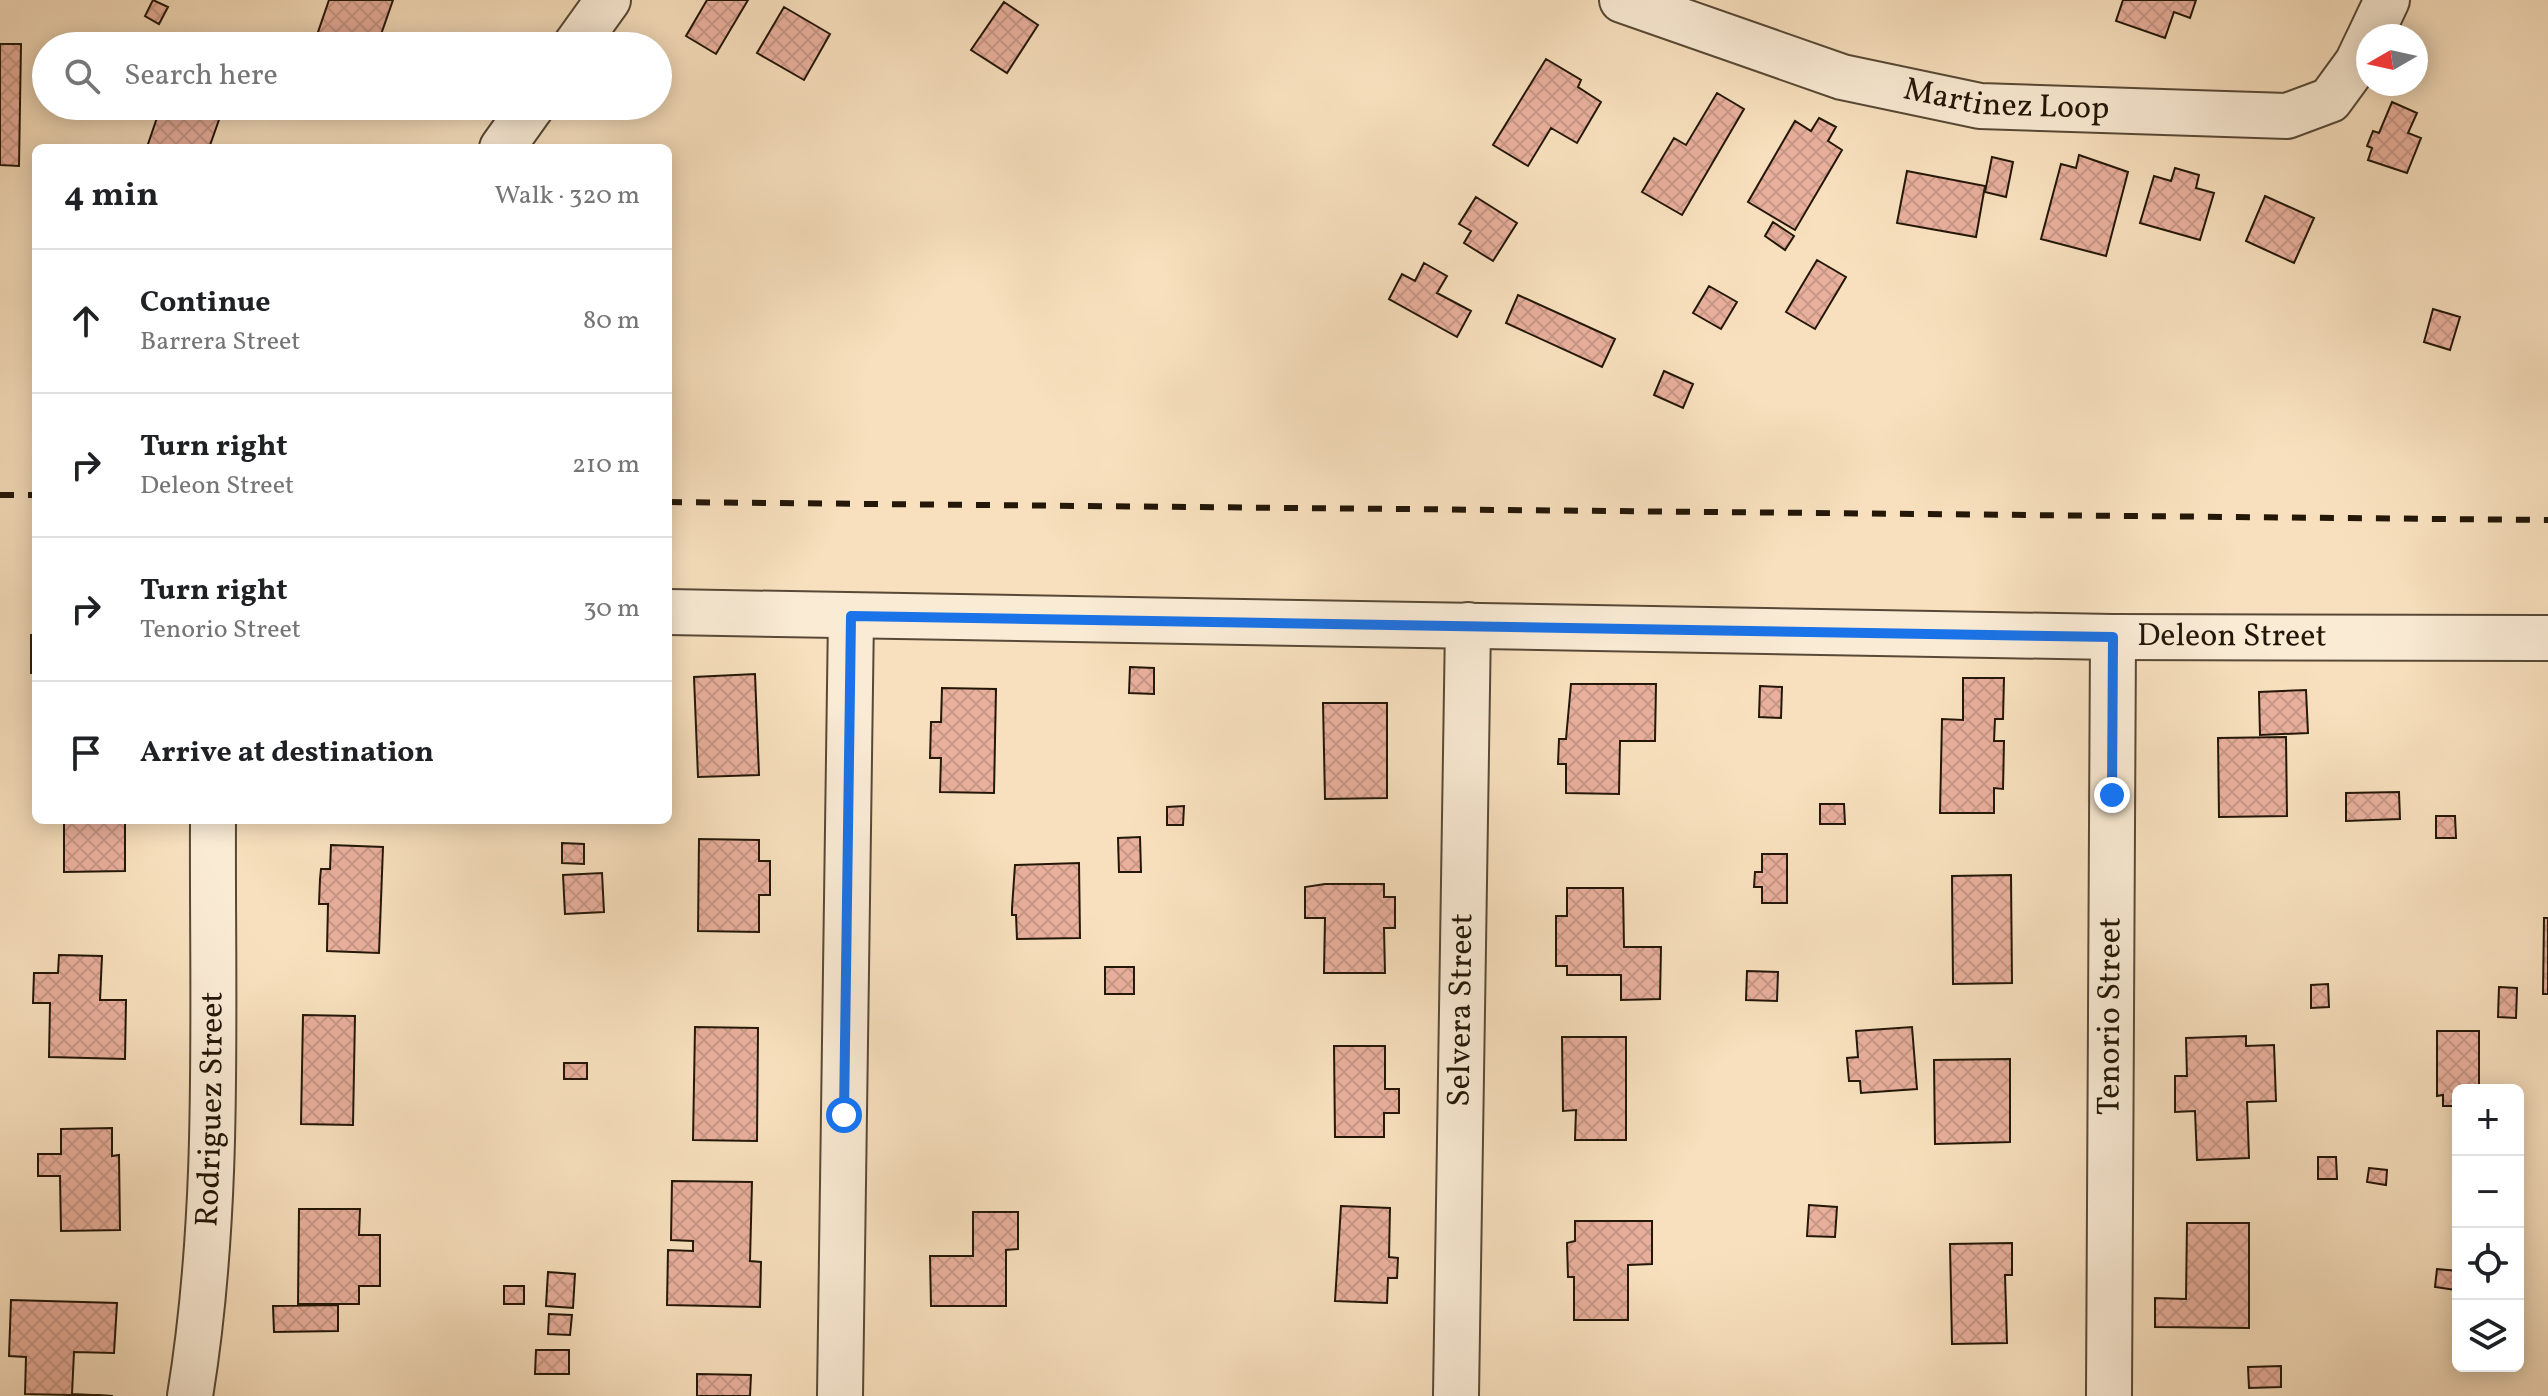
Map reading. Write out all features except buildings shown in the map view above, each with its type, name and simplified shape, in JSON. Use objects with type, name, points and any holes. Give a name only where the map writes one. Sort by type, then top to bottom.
[{"type":"street","points":[[585,32],[608,0]]},
{"type":"street","name":"Martinez Loop","points":[[1622,0],[1842,77],[1980,106],[2287,116],[2330,100],[2356,64]]},
{"type":"street","name":"Martinez Loop","points":[[2376,24],[2387,0]]},
{"type":"street","points":[[505,144],[522,120]]},
{"type":"street","name":"Deleon Street","points":[[672,612],[2113,637],[2548,638]]},
{"type":"street","points":[[840,1396],[851,616]]},
{"type":"street","name":"Selvera Street","points":[[1456,1396],[1468,625]]},
{"type":"street","name":"Tenorio Street","points":[[2109,1396],[2113,637]]},
{"type":"street","name":"Rodriguez Street","points":[[190,1396],[202,1319],[211,1119],[213,824]]},
{"type":"railway","points":[[0,495],[32,495]]},
{"type":"railway","points":[[672,502],[2548,520]]},
{"type":"route","points":[[844,1115],[851,616],[2113,637],[2112,795]]}]
